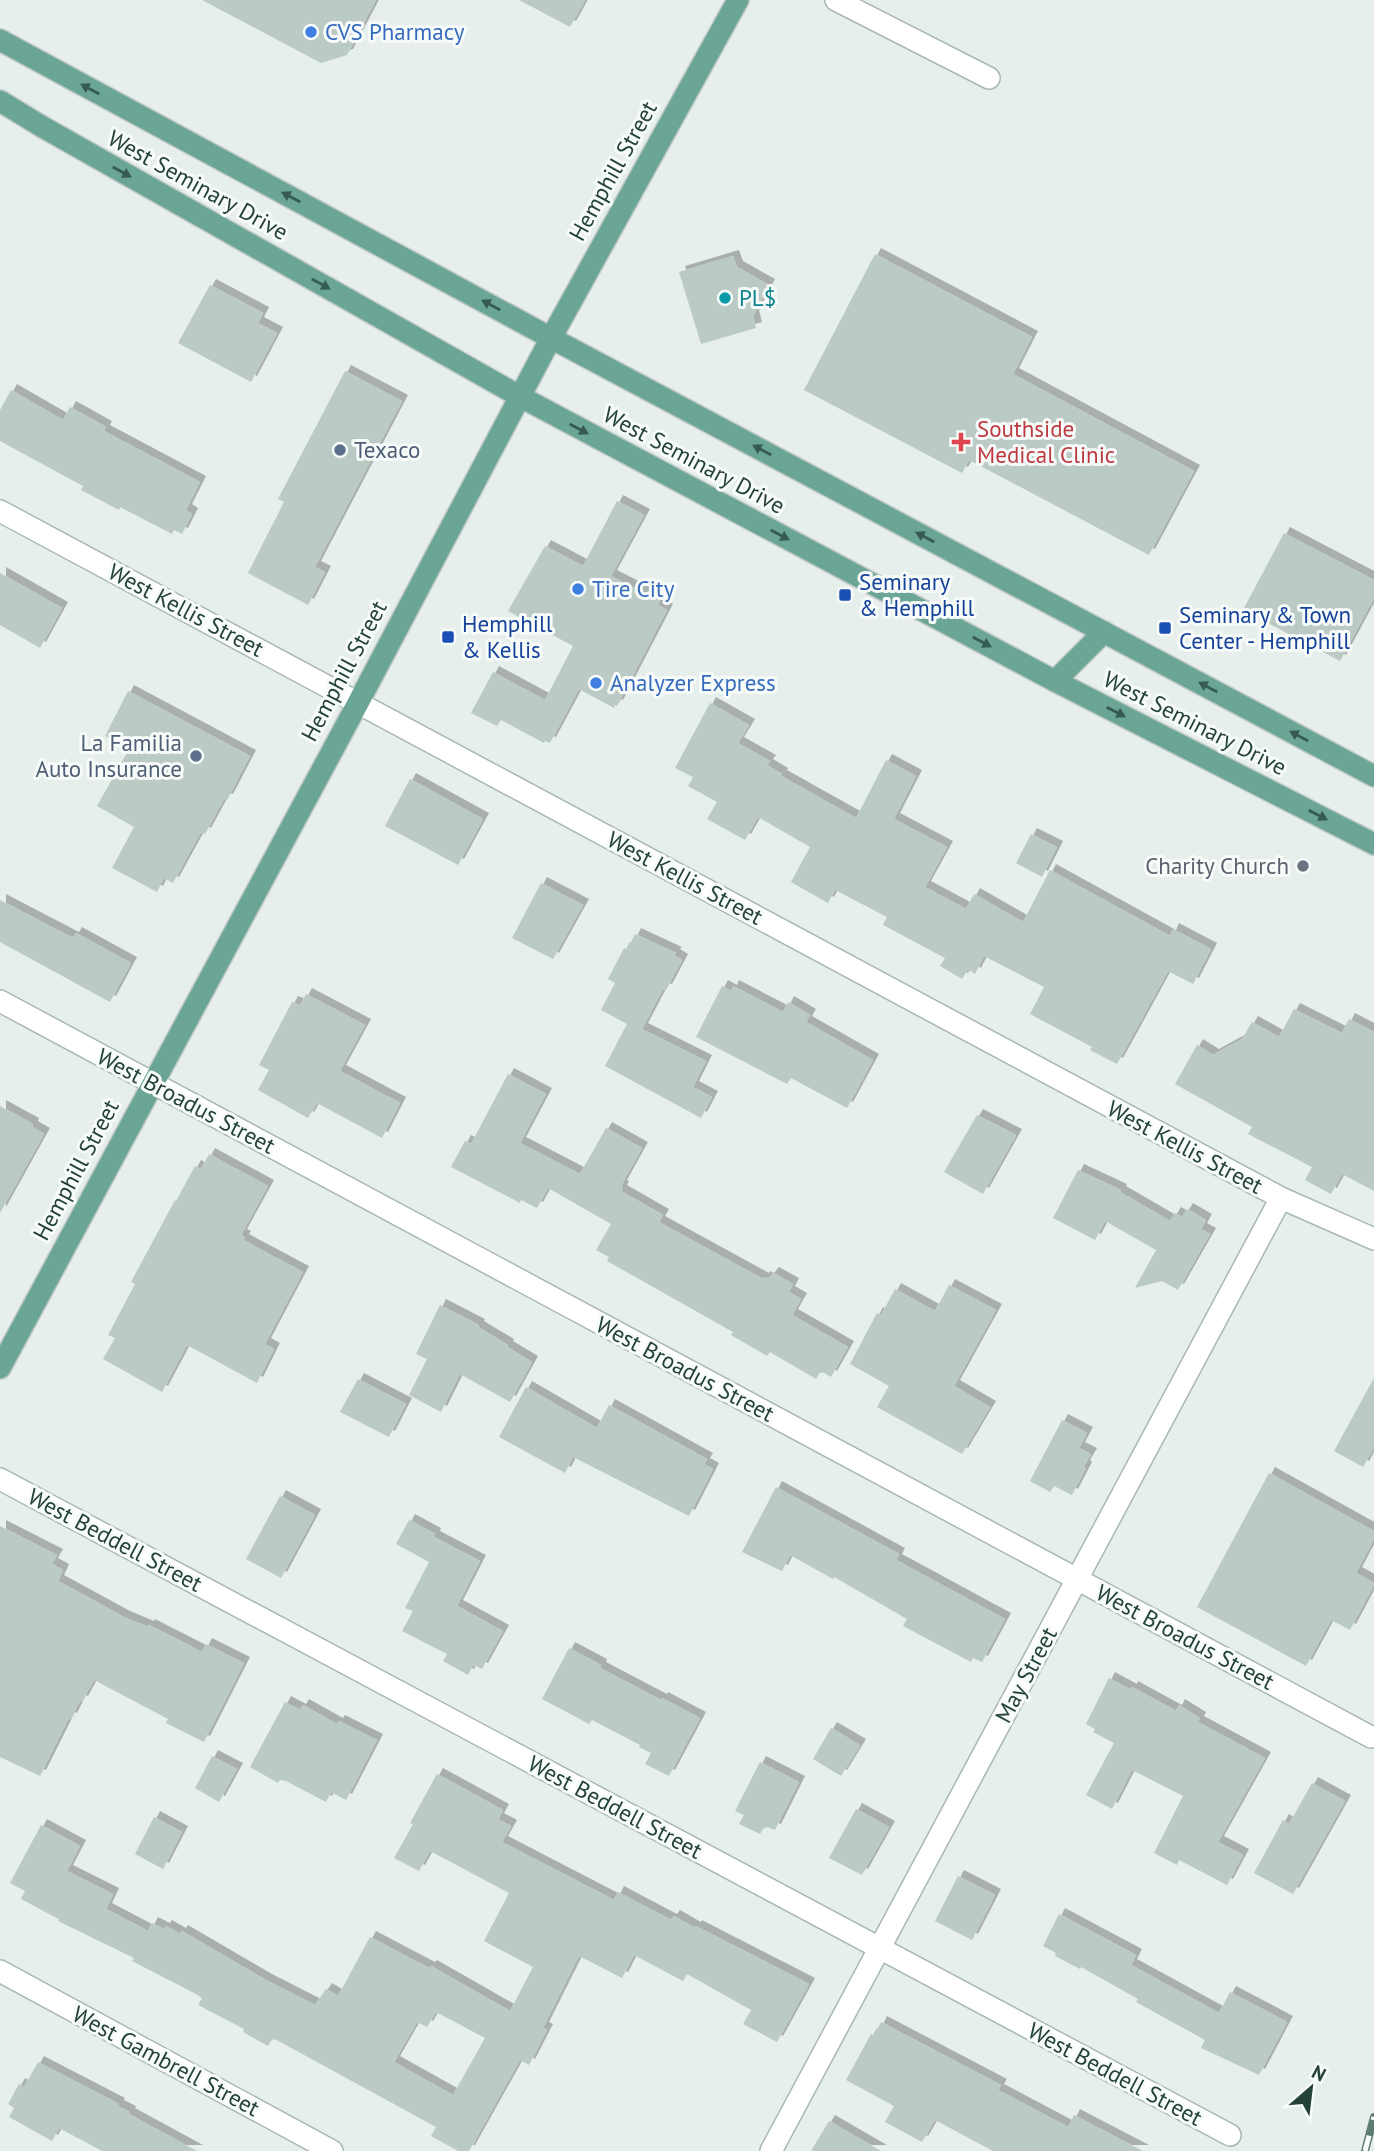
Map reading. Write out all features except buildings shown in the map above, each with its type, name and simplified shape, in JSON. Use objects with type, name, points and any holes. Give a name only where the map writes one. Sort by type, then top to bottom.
[{"type":"main road","name":"Hemphill Street","points":[[0,1368],[358,703],[519,397],[738,0]]},
{"type":"main road","name":"West Seminary Drive","points":[[0,40],[551,338],[1374,776]]},
{"type":"main road","name":"West Seminary Drive","points":[[0,101],[519,397],[1055,681],[1374,844]]},
{"type":"main road","points":[[1055,681],[1104,632]]},
{"type":"street","points":[[836,0],[989,78]]},
{"type":"street","name":"West Kellis Street","points":[[0,511],[1281,1198],[1374,1239]]},
{"type":"street","name":"West Broadus Street","points":[[0,1001],[1370,1737]]},
{"type":"street","name":"May Street","points":[[771,2151],[1281,1198]]},
{"type":"street","name":"West Beddell Street","points":[[0,1479],[1230,2135]]},
{"type":"street","name":"West Gambrell Street","points":[[0,1971],[332,2151]]},
{"type":"railway","points":[[1365,2151],[1374,2117]]},
{"type":"place","name":"CVS Pharmacy","points":[[311,32]]},
{"type":"place","name":"PL$","points":[[725,298]]},
{"type":"place","name":"Southside Medical Clinic","points":[[961,442]]},
{"type":"place","name":"Texaco","points":[[340,450]]},
{"type":"place","name":"Tire City","points":[[578,589]]},
{"type":"place","name":"Seminary & Hemphill","points":[[845,595]]},
{"type":"place","name":"Seminary & Town Center - Hemphill","points":[[1165,628]]},
{"type":"place","name":"Hemphill & Kellis","points":[[448,637]]},
{"type":"place","name":"Analyzer Express","points":[[596,683]]},
{"type":"place","name":"La Familia Auto Insurance","points":[[196,756]]},
{"type":"place","name":"Charity Church","points":[[1303,866]]}]
